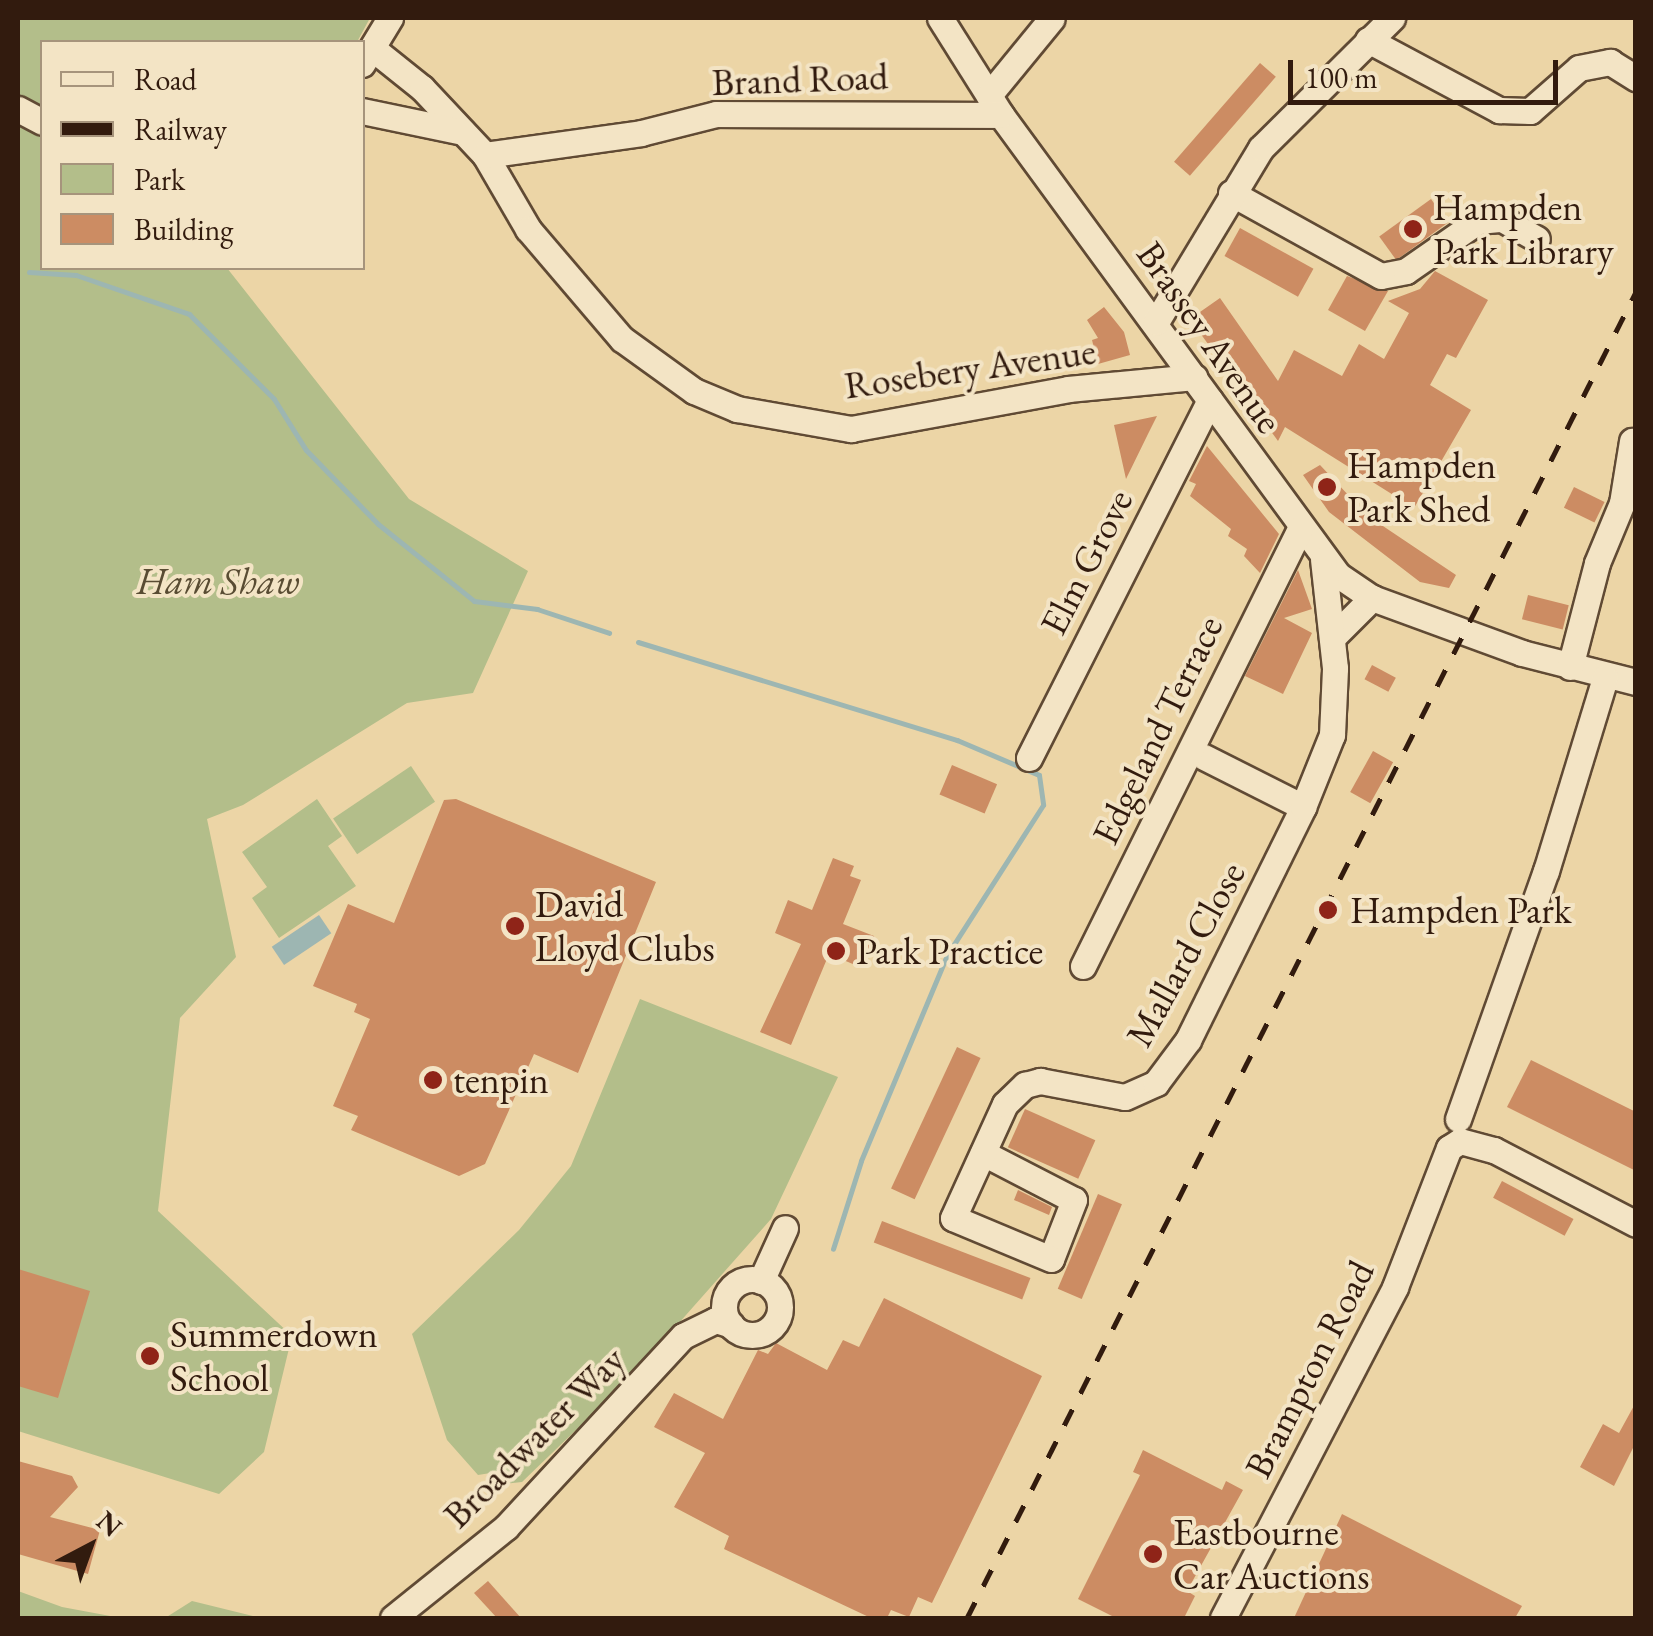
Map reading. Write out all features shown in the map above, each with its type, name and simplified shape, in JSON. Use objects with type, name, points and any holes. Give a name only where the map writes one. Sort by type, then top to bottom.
[{"type":"street","points":[[367,56],[390,18]]},
{"type":"street","name":"Brassey Avenue","points":[[940,18],[995,105],[1156,322],[1323,560],[1372,598],[1605,678],[1636,682]]},
{"type":"street","points":[[995,105],[1052,18]]},
{"type":"street","points":[[1156,322],[1261,148],[1392,18]]},
{"type":"street","points":[[1368,40],[1499,110],[1530,112],[1579,68],[1610,62],[1636,78]]},
{"type":"street","name":"Rosebery Avenue","points":[[367,56],[462,132],[484,155],[528,228],[610,328],[694,391],[737,409],[851,429],[1068,388],[1194,377]]},
{"type":"street","name":"Brand Road","points":[[484,155],[641,132],[716,114],[995,105]]},
{"type":"street","points":[[18,109],[40,121]]},
{"type":"street","points":[[365,112],[462,132]]},
{"type":"street","points":[[1231,193],[1381,276],[1406,271],[1478,221],[1502,219],[1536,239]]},
{"type":"street","name":"Elm Grove","points":[[1029,758],[1210,400]]},
{"type":"street","points":[[1570,666],[1590,584],[1622,503],[1632,441]]},
{"type":"street","name":"Edgeland Terrace","points":[[1084,966],[1300,529]]},
{"type":"street","points":[[1204,757],[1303,808],[1332,735],[1332,638],[1323,560]]},
{"type":"street","points":[[1332,638],[1372,598]]},
{"type":"street","points":[[1458,1119],[1546,871],[1605,678]]},
{"type":"street","name":"Mallard Close","points":[[983,1153],[1065,1190],[1075,1208],[1051,1259],[1043,1260],[953,1218],[983,1153],[1006,1104],[1026,1085],[1052,1082],[1111,1099],[1156,1083],[1211,998],[1303,808]]},
{"type":"street","name":"Brampton Road","points":[[1223,1618],[1396,1287],[1449,1148],[1460,1141],[1494,1150],[1636,1224]]},
{"type":"street","points":[[730,1325],[724,1308],[729,1291],[744,1280],[761,1280],[785,1228]]},
{"type":"street","name":"Broadwater Way","points":[[393,1618],[506,1527],[683,1336],[716,1320],[754,1336],[776,1324],[779,1298],[761,1280]]},
{"type":"green space","name":"Ham Shaw","points":[[18,18],[370,18],[358,40],[40,40],[40,270],[229,270],[409,499],[528,571],[473,693],[407,703],[243,805],[207,819],[236,957],[180,1018],[158,1211],[292,1336],[264,1452],[219,1494],[18,1431]]},
{"type":"green space","points":[[411,766],[435,802],[357,854],[333,819]]},
{"type":"green space","points":[[317,799],[342,836],[328,846],[356,886],[279,938],[252,898],[267,887],[242,852]]},
{"type":"green space","points":[[640,999],[838,1077],[771,1219],[632,1376],[522,1482],[504,1484],[503,1471],[478,1475],[447,1440],[412,1334],[519,1230],[571,1166]]},
{"type":"green space","points":[[18,1591],[62,1607],[121,1618],[18,1618]]},
{"type":"green space","points":[[192,1601],[261,1618],[165,1618]]},
{"type":"water","points":[[319,915],[331,933],[284,965],[272,947]]},
{"type":"building","points":[[1260,63],[1276,77],[1190,176],[1174,162]]},
{"type":"building","name":"Hampden Park Library","points":[[1431,199],[1448,222],[1396,260],[1379,237]]},
{"type":"building","points":[[1240,228],[1313,269],[1298,297],[1224,256]]},
{"type":"building","points":[[1150,245],[1167,253],[1151,269],[1135,257]]},
{"type":"building","points":[[1435,271],[1488,300],[1456,358],[1447,354],[1430,385],[1471,410],[1414,508],[1285,427],[1278,441],[1190,319],[1220,298],[1278,381],[1294,350],[1342,376],[1359,344],[1384,359],[1409,313],[1388,301],[1420,289]]},
{"type":"building","points":[[1347,276],[1388,291],[1365,331],[1328,310]]},
{"type":"building","points":[[1104,307],[1124,332],[1130,355],[1098,364],[1092,340],[1098,338],[1087,320]]},
{"type":"building","points":[[1157,416],[1148,434],[1126,479],[1114,425]]},
{"type":"building","points":[[1207,446],[1279,534],[1260,573],[1244,556],[1247,549],[1228,536],[1231,529],[1190,496],[1196,484],[1189,481]]},
{"type":"building","points":[[1320,465],[1368,516],[1456,575],[1449,588],[1420,582],[1329,512],[1303,475]]},
{"type":"building","points":[[1574,487],[1605,502],[1594,523],[1564,508]]},
{"type":"building","points":[[1298,570],[1312,609],[1284,618],[1312,633],[1283,694],[1245,676]]},
{"type":"building","points":[[1528,595],[1569,605],[1563,629],[1522,619]]},
{"type":"building","points":[[1372,665],[1396,678],[1388,692],[1364,679]]},
{"type":"building","points":[[1373,751],[1393,762],[1370,803],[1350,792]]},
{"type":"building","points":[[952,765],[997,784],[985,814],[939,794]]},
{"type":"building","name":"David Lloyd Clubs","points":[[456,799],[656,882],[578,1073],[534,1054],[485,1164],[459,1176],[351,1130],[358,1116],[333,1106],[370,1019],[354,1012],[357,1004],[313,986],[348,904],[394,923],[444,800]]},
{"type":"building","name":"Park Practice","points":[[833,858],[854,866],[850,876],[861,880],[843,924],[874,936],[876,948],[860,967],[829,954],[791,1045],[760,1032],[801,944],[775,933],[788,900],[812,910]]},
{"type":"building","points":[[957,1047],[981,1058],[915,1199],[891,1188]]},
{"type":"building","points":[[1531,1060],[1636,1112],[1636,1171],[1507,1107]]},
{"type":"building","points":[[1025,1109],[1095,1140],[1078,1179],[1008,1147]]},
{"type":"building","points":[[1502,1181],[1574,1219],[1565,1236],[1493,1198]]},
{"type":"building","points":[[1018,1190],[1052,1207],[1049,1215],[1014,1200]]},
{"type":"building","points":[[1098,1194],[1122,1204],[1082,1299],[1058,1289]]},
{"type":"building","points":[[882,1221],[1030,1278],[1022,1299],[874,1242]]},
{"type":"building","points":[[18,1269],[90,1291],[58,1398],[18,1386]]},
{"type":"building","points":[[884,1298],[1042,1376],[932,1603],[918,1597],[909,1617],[891,1610],[887,1618],[871,1618],[724,1549],[729,1536],[674,1507],[705,1453],[654,1427],[674,1393],[723,1419],[758,1350],[768,1354],[776,1343],[827,1370],[843,1340],[859,1347]]},
{"type":"building","points":[[1636,1402],[1636,1442],[1614,1486],[1580,1467],[1603,1424],[1619,1433]]},
{"type":"building","name":"Eastbourne Car Auctions","points":[[1143,1450],[1222,1490],[1226,1481],[1243,1490],[1187,1591],[1195,1596],[1184,1618],[1116,1618],[1078,1599],[1140,1475],[1133,1472]]},
{"type":"building","points":[[18,1461],[72,1476],[78,1487],[50,1517],[100,1530],[88,1574],[18,1554]]},
{"type":"building","points":[[1342,1514],[1522,1606],[1515,1618],[1294,1618]]},
{"type":"building","points":[[488,1581],[521,1618],[497,1618],[474,1593]]},
{"type":"waterway","points":[[29,272],[76,275],[189,314],[274,399],[306,450],[378,524],[474,601],[537,609],[609,633]]},
{"type":"waterway","points":[[638,642],[957,740],[1039,775],[1043,805],[947,955],[861,1161],[833,1249]]},
{"type":"railway","points":[[967,1618],[1636,292]]},
{"type":"place","name":"Hampden Park Library","points":[[1413,229]]},
{"type":"place","name":"Hampden Park Shed","points":[[1327,487]]},
{"type":"place","name":"Hampden Park","points":[[1328,910]]},
{"type":"place","name":"David Lloyd Clubs","points":[[515,926]]},
{"type":"place","name":"Park Practice","points":[[836,951]]},
{"type":"place","name":"tenpin","points":[[433,1080]]},
{"type":"place","name":"Summerdown School","points":[[150,1356]]},
{"type":"place","name":"Eastbourne Car Auctions","points":[[1153,1554]]}]
